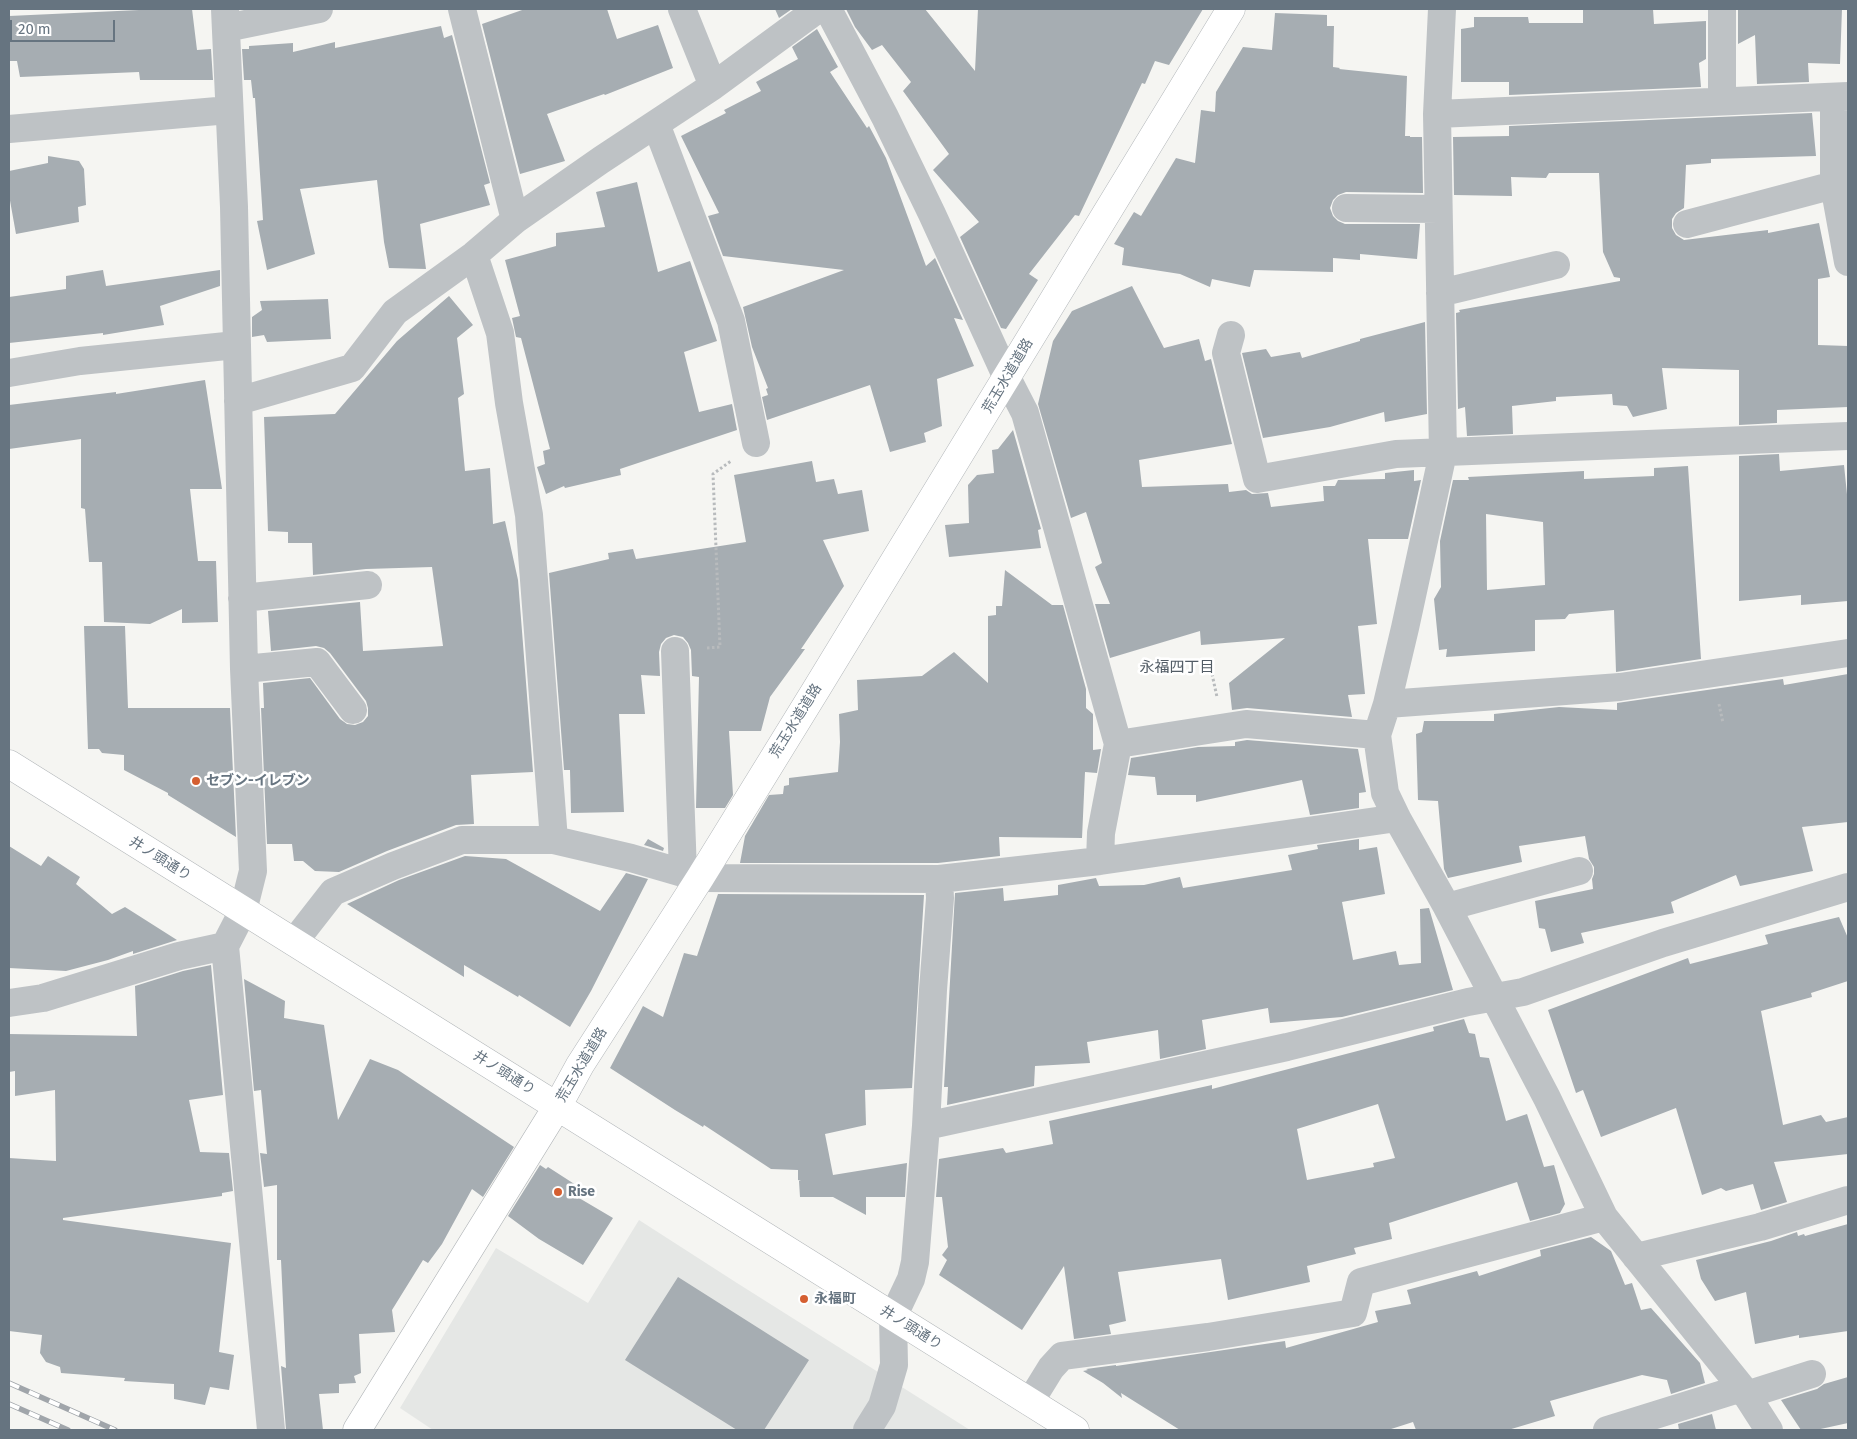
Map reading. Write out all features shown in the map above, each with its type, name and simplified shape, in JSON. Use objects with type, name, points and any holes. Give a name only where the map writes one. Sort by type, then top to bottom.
[{"type":"main road","name":"荒玉水道道路","points":[[357,1430],[557,1107],[692,875],[1007,378],[1231,9]]},
{"type":"main road","name":"井ノ頭通り","points":[[9,764],[1075,1430]]},
{"type":"street","points":[[271,1430],[225,946],[243,911],[253,871],[244,669],[234,207],[225,18],[319,9]]},
{"type":"street","points":[[462,9],[515,220]]},
{"type":"street","points":[[682,9],[713,86]]},
{"type":"street","points":[[238,400],[352,368],[394,312],[474,255],[515,220],[713,86],[818,9]]},
{"type":"street","points":[[828,9],[885,116],[1007,378],[1026,413],[1118,744],[1101,833],[1100,861]]},
{"type":"street","points":[[1442,9],[1437,114],[1443,453],[1405,628],[1387,704],[1377,735],[1385,793],[1495,996],[1547,1098],[1604,1217],[1744,1392],[1769,1430]]},
{"type":"street","points":[[1722,9],[1722,101]]},
{"type":"street","points":[[1437,114],[1841,96],[1834,185],[1848,262]]},
{"type":"street","points":[[9,129],[229,110]]},
{"type":"street","points":[[656,124],[731,321],[756,443]]},
{"type":"street","points":[[1687,224],[1834,185]]},
{"type":"street","points":[[1346,208],[1438,209]]},
{"type":"street","points":[[474,255],[500,333],[509,404],[529,515],[554,840]]},
{"type":"street","points":[[1440,293],[1556,265]]},
{"type":"street","points":[[1231,335],[1226,353],[1257,479],[1396,454],[1848,436]]},
{"type":"street","points":[[9,373],[80,362],[236,344]]},
{"type":"street","points":[[242,598],[368,585]]},
{"type":"street","points":[[675,651],[692,875]]},
{"type":"street","points":[[1387,704],[1620,688],[1848,653]]},
{"type":"street","points":[[244,669],[316,662],[353,710]]},
{"type":"street","points":[[1118,744],[1246,724],[1377,735]]},
{"type":"street","points":[[294,942],[333,892],[393,866],[462,840],[554,840],[692,875],[939,879],[1100,861],[1397,818]]},
{"type":"street","points":[[1447,907],[1579,871]]},
{"type":"street","points":[[867,1430],[882,1406],[894,1365],[893,1317],[911,1279],[915,1262],[926,1126],[940,898],[939,879]]},
{"type":"street","points":[[926,1126],[1287,1047],[1468,1002],[1523,992],[1663,944],[1848,887]]},
{"type":"street","points":[[9,1004],[43,998],[180,956],[225,946]]},
{"type":"street","points":[[1636,1257],[1760,1227],[1848,1200]]},
{"type":"street","points":[[1030,1402],[1051,1368],[1062,1356],[1208,1336],[1353,1313],[1361,1282],[1604,1217]]},
{"type":"street","points":[[1607,1430],[1643,1425],[1744,1392],[1812,1374]]},
{"type":"path","points":[[675,651],[720,647],[713,474],[756,443]]},
{"type":"shaded area","points":[[639,1220],[970,1430],[433,1430],[400,1408],[496,1248],[588,1303]]},
{"type":"building","points":[[139,9],[192,9],[197,50],[211,49],[213,80],[140,80],[139,72],[20,77],[17,61],[9,61],[9,16]]},
{"type":"building","points":[[525,9],[607,9],[617,39],[658,25],[673,68],[605,95],[547,114],[565,161],[520,174],[482,24]]},
{"type":"building","points":[[775,9],[792,9],[779,18]]},
{"type":"building","points":[[846,9],[925,9],[975,71],[978,9],[1203,9],[1169,65],[1155,61],[1145,84],[1142,83],[1079,216],[1075,215],[1029,274],[1038,280],[1006,329],[1001,328],[960,237],[979,222],[933,170],[949,154],[903,91],[911,82],[882,45],[872,50],[855,27]]},
{"type":"building","points":[[1583,9],[1653,9],[1654,24],[1706,21],[1706,59],[1699,63],[1701,87],[1509,95],[1509,82],[1461,82],[1461,29],[1474,27],[1474,17],[1528,17],[1529,23],[1583,23]]},
{"type":"building","points":[[1738,9],[1842,9],[1840,64],[1808,63],[1809,82],[1757,84],[1755,35],[1738,44]]},
{"type":"building","points":[[1275,13],[1327,15],[1327,26],[1334,26],[1333,67],[1407,76],[1405,136],[1422,137],[1423,193],[1346,192],[1338,195],[1333,200],[1330,208],[1333,216],[1345,224],[1420,224],[1417,259],[1360,254],[1360,260],[1333,258],[1333,272],[1254,270],[1250,287],[1212,279],[1210,287],[1180,274],[1122,265],[1124,248],[1114,244],[1134,212],[1141,216],[1176,158],[1195,163],[1201,110],[1215,112],[1216,92],[1243,47],[1272,50]]},
{"type":"building","points":[[441,26],[444,38],[452,35],[490,183],[484,185],[490,205],[420,224],[426,269],[389,268],[377,180],[300,189],[315,254],[267,270],[257,221],[263,220],[255,98],[253,98],[251,80],[244,80],[242,49],[249,49],[249,46],[293,43],[293,52],[335,42],[335,48]]},
{"type":"building","points":[[817,29],[838,67],[830,72],[867,128],[869,126],[886,158],[926,266],[935,258],[963,320],[954,318],[974,366],[937,379],[942,426],[924,433],[926,442],[890,452],[870,385],[767,420],[762,397],[768,395],[766,389],[768,388],[752,347],[743,307],[844,270],[723,256],[708,216],[719,213],[681,136],[726,113],[724,110],[761,91],[756,82],[798,59],[792,47]]},
{"type":"building","points":[[1812,113],[1816,156],[1711,159],[1711,163],[1686,165],[1684,208],[1676,213],[1672,219],[1672,228],[1676,235],[1684,240],[1768,230],[1768,233],[1819,223],[1830,277],[1818,279],[1818,345],[1848,346],[1848,407],[1777,410],[1777,423],[1739,425],[1739,370],[1662,368],[1667,409],[1633,417],[1627,406],[1613,405],[1612,394],[1556,397],[1556,401],[1512,406],[1513,434],[1467,436],[1465,407],[1458,409],[1456,313],[1460,312],[1459,310],[1620,281],[1620,278],[1614,277],[1603,252],[1599,173],[1549,173],[1546,178],[1511,177],[1512,196],[1454,195],[1453,137],[1509,136],[1509,126]]},
{"type":"building","points":[[48,156],[79,161],[84,169],[86,205],[78,207],[79,222],[16,234],[9,195],[9,171],[48,163]]},
{"type":"building","points":[[637,182],[658,272],[690,261],[717,341],[684,352],[699,412],[732,404],[737,430],[620,469],[621,475],[565,488],[564,486],[546,494],[537,467],[545,464],[543,451],[550,449],[521,338],[516,337],[512,318],[520,316],[505,260],[556,246],[556,233],[605,227],[596,192]]},
{"type":"building","points":[[103,270],[106,286],[220,270],[220,286],[160,306],[164,325],[103,335],[103,333],[9,343],[9,297],[66,289],[66,276]]},
{"type":"building","points":[[1132,286],[1164,348],[1199,339],[1205,361],[1211,359],[1232,444],[1139,460],[1142,487],[1228,484],[1229,492],[1246,490],[1252,494],[1268,493],[1271,507],[1324,501],[1323,486],[1335,486],[1338,480],[1385,479],[1385,473],[1414,470],[1414,481],[1421,480],[1408,539],[1368,539],[1377,624],[1358,626],[1365,694],[1348,695],[1352,717],[1247,708],[1232,710],[1229,683],[1285,638],[1201,645],[1200,631],[1110,658],[1095,604],[1110,604],[1095,567],[1102,563],[1086,512],[1071,518],[1038,404],[1053,341],[1072,311]]},
{"type":"building","points":[[449,296],[473,325],[457,338],[464,394],[458,398],[465,471],[490,468],[493,524],[505,521],[518,580],[533,772],[471,775],[474,824],[456,825],[387,851],[339,872],[315,871],[303,861],[294,861],[292,844],[267,844],[261,708],[264,708],[263,683],[310,678],[340,719],[347,724],[355,725],[363,722],[368,716],[368,708],[366,701],[330,653],[324,648],[316,646],[271,651],[268,611],[360,602],[363,651],[443,646],[432,567],[366,569],[313,575],[312,543],[288,543],[288,532],[268,531],[264,417],[335,414],[397,341]]},
{"type":"building","points":[[328,299],[331,339],[267,342],[264,335],[252,337],[252,317],[262,310],[260,301]]},
{"type":"building","points":[[1425,322],[1427,414],[1385,422],[1384,412],[1330,427],[1263,438],[1242,353],[1266,349],[1271,357],[1300,352],[1302,358],[1360,341],[1360,339]]},
{"type":"building","points":[[205,380],[222,489],[190,489],[198,561],[216,561],[218,622],[182,623],[182,609],[150,624],[104,622],[102,562],[89,562],[85,509],[81,508],[81,439],[9,449],[9,405],[116,392],[116,394]]},
{"type":"building","points":[[1013,430],[1041,529],[1038,530],[1041,548],[949,557],[945,525],[969,523],[968,485],[977,475],[994,473],[992,450],[998,449]]},
{"type":"building","points":[[1779,454],[1780,471],[1844,465],[1848,504],[1848,601],[1801,605],[1801,595],[1739,601],[1739,456]]},
{"type":"building","points":[[812,461],[816,482],[834,479],[838,494],[862,490],[869,531],[823,540],[844,586],[801,649],[805,649],[770,697],[761,731],[729,731],[733,795],[725,808],[696,808],[699,677],[692,676],[691,650],[688,643],[683,637],[674,635],[666,638],[661,644],[659,652],[660,676],[641,675],[645,714],[619,714],[624,812],[571,813],[570,770],[564,770],[549,573],[609,559],[608,553],[633,549],[636,559],[746,542],[734,475]]},
{"type":"building","points":[[1688,466],[1701,659],[1616,672],[1614,610],[1569,614],[1565,619],[1535,620],[1535,651],[1446,657],[1447,649],[1439,650],[1434,599],[1441,587],[1440,541],[1453,480],[1469,480],[1468,477],[1584,471],[1584,479],[1654,476],[1654,468]],"holes":[[[1486,514],[1543,522],[1545,585],[1487,590]]]},
{"type":"building","points":[[1005,570],[1052,605],[1063,605],[1086,689],[1086,708],[1093,714],[1093,750],[1101,749],[1097,773],[1085,772],[1082,838],[999,837],[1000,856],[938,863],[740,863],[745,836],[769,795],[783,794],[784,786],[789,785],[789,778],[838,772],[839,714],[858,710],[857,680],[922,676],[954,652],[988,683],[988,616],[996,615],[996,606],[1002,606]]},
{"type":"building","points":[[84,626],[125,626],[128,708],[230,708],[236,837],[168,795],[168,793],[124,770],[124,755],[102,753],[99,749],[88,749]]},
{"type":"building","points":[[1848,674],[1848,822],[1802,827],[1813,871],[1740,886],[1736,875],[1671,902],[1674,913],[1581,933],[1584,943],[1551,952],[1545,929],[1539,928],[1535,901],[1593,889],[1594,867],[1589,859],[1585,836],[1519,846],[1522,862],[1448,878],[1444,869],[1438,801],[1418,800],[1416,734],[1422,732],[1424,721],[1494,721],[1494,714],[1559,707],[1617,710],[1617,703],[1783,679],[1784,685]]},
{"type":"building","points":[[1247,740],[1358,749],[1366,792],[1359,793],[1359,808],[1310,815],[1302,780],[1196,802],[1196,795],[1157,795],[1155,777],[1128,775],[1131,758],[1198,747],[1235,746],[1235,742]]},
{"type":"building","points":[[648,839],[664,848],[663,851],[644,845]]},
{"type":"building","points":[[1359,839],[1359,850],[1377,847],[1385,894],[1342,902],[1353,960],[1396,951],[1399,965],[1421,963],[1420,909],[1429,908],[1453,990],[1342,1017],[1270,1023],[1268,1008],[1202,1020],[1206,1049],[1160,1059],[1158,1030],[1087,1042],[1090,1063],[1035,1066],[1034,1086],[947,1105],[948,1087],[944,1087],[955,893],[1003,888],[1004,901],[1058,895],[1058,885],[1096,878],[1099,886],[1144,885],[1180,877],[1183,888],[1292,870],[1288,855],[1318,849],[1317,845]]},
{"type":"building","points":[[9,846],[41,866],[48,856],[80,877],[76,884],[112,914],[125,907],[177,940],[133,954],[133,951],[66,971],[9,968]]},
{"type":"building","points":[[465,856],[506,859],[600,911],[626,873],[648,879],[591,991],[570,1027],[519,995],[518,997],[464,965],[464,977],[347,904],[399,880]]},
{"type":"building","points":[[718,894],[924,895],[912,1088],[865,1090],[866,1125],[825,1134],[833,1175],[907,1163],[905,1197],[866,1197],[866,1215],[833,1197],[800,1197],[799,1181],[801,1181],[798,1180],[798,1170],[771,1169],[704,1125],[703,1127],[610,1068],[643,1006],[663,1017],[684,953],[697,956]]},
{"type":"building","points":[[1839,917],[1848,938],[1848,981],[1811,993],[1812,997],[1761,1011],[1783,1125],[1821,1115],[1826,1122],[1848,1117],[1848,1154],[1774,1162],[1787,1202],[1761,1210],[1753,1184],[1726,1191],[1721,1188],[1702,1195],[1676,1108],[1601,1137],[1583,1090],[1576,1093],[1548,1010],[1688,958],[1690,964],[1768,944],[1765,935]]},
{"type":"building","points":[[211,965],[223,1095],[189,1100],[200,1152],[229,1153],[233,1191],[222,1193],[222,1196],[63,1218],[63,1220],[231,1243],[219,1352],[234,1355],[229,1390],[210,1387],[205,1405],[174,1399],[174,1384],[124,1381],[125,1378],[61,1373],[60,1367],[46,1362],[40,1353],[42,1335],[9,1331],[9,1158],[56,1161],[55,1090],[15,1096],[15,1071],[9,1072],[9,1034],[137,1036],[135,986],[183,971]]},
{"type":"building","points":[[244,979],[285,1001],[284,1018],[324,1025],[338,1120],[370,1059],[398,1070],[514,1147],[483,1197],[472,1189],[442,1244],[428,1263],[423,1260],[392,1310],[395,1332],[359,1334],[361,1373],[354,1376],[356,1383],[339,1384],[339,1393],[319,1394],[323,1430],[286,1430],[281,1366],[286,1368],[281,1260],[277,1260],[277,1185],[264,1187],[260,1153],[267,1154],[261,1090],[254,1091]]},
{"type":"building","points":[[1464,1019],[1469,1033],[1475,1034],[1480,1057],[1489,1058],[1506,1121],[1527,1114],[1544,1167],[1554,1165],[1565,1204],[1560,1213],[1530,1221],[1517,1182],[1389,1223],[1392,1239],[1354,1248],[1356,1254],[1307,1266],[1310,1282],[1228,1300],[1221,1259],[1118,1272],[1126,1321],[1109,1325],[1111,1334],[1074,1339],[1064,1266],[1022,1330],[939,1275],[947,1260],[942,1255],[948,1247],[942,1197],[936,1197],[939,1159],[1003,1148],[1006,1153],[1053,1144],[1049,1121],[1212,1085],[1212,1089],[1434,1031],[1433,1027]],"holes":[[[1378,1104],[1395,1158],[1373,1163],[1374,1167],[1307,1180],[1297,1129]]]},
{"type":"building","points":[[540,1165],[546,1169],[548,1167],[579,1187],[574,1195],[613,1218],[583,1265],[539,1239],[508,1216]]},
{"type":"building","points":[[1848,1224],[1848,1331],[1799,1338],[1799,1335],[1755,1344],[1746,1292],[1715,1301],[1701,1279],[1696,1260],[1771,1241],[1797,1232],[1798,1236],[1804,1234],[1805,1236]]},
{"type":"building","points":[[1591,1237],[1611,1251],[1625,1285],[1632,1283],[1641,1310],[1651,1308],[1700,1363],[1705,1383],[1671,1394],[1667,1380],[1642,1375],[1550,1401],[1555,1416],[1508,1430],[1416,1430],[1413,1422],[1388,1430],[1180,1430],[1121,1393],[1122,1398],[1103,1383],[1083,1371],[1088,1370],[1086,1369],[1285,1341],[1286,1348],[1378,1322],[1375,1311],[1411,1304],[1407,1290],[1477,1271],[1479,1276],[1541,1256],[1540,1250]]},
{"type":"building","points":[[678,1277],[809,1360],[764,1430],[737,1430],[625,1360]]},
{"type":"building","points":[[1848,1377],[1848,1423],[1816,1430],[1801,1430],[1781,1400],[1817,1389],[1824,1384]]},
{"type":"building","points":[[1712,1414],[1716,1430],[1679,1430],[1678,1424]]},
{"type":"railway","points":[[9,1383],[115,1430]]},
{"type":"railway","points":[[9,1404],[68,1430]]},
{"type":"place","name":"セブン-イレブン","points":[[196,781]]},
{"type":"place","name":"Rise","points":[[558,1192]]},
{"type":"place","name":"永福町","points":[[804,1299]]},
{"type":"district","name":"永福四丁目","points":[[1177,668]]}]
